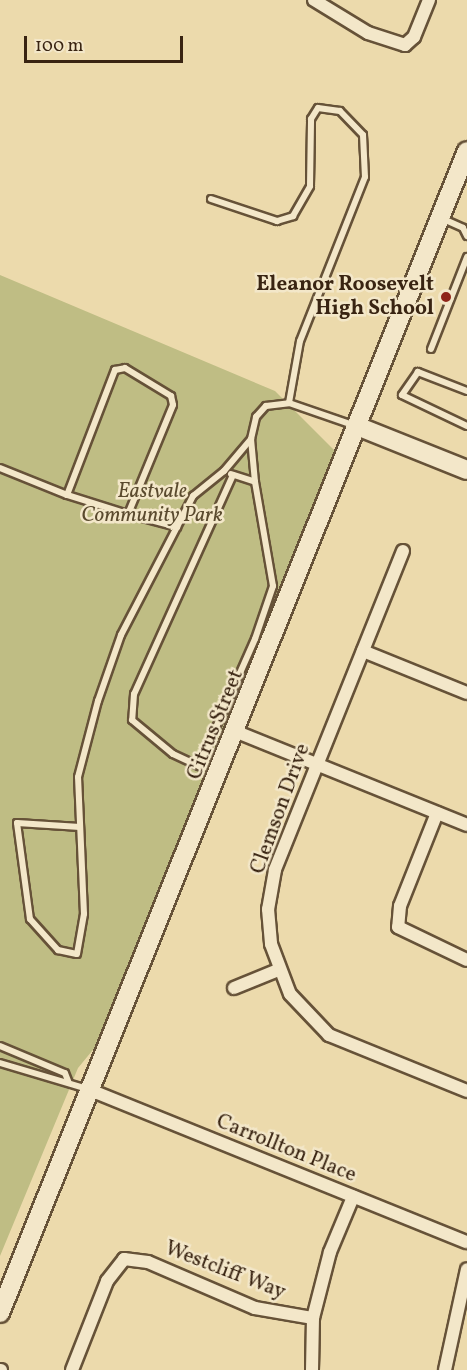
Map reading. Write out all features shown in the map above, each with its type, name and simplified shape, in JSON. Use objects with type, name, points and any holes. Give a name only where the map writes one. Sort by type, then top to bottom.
[{"type":"street","points":[[314,0],[368,33],[405,45],[414,37],[429,0]]},
{"type":"street","name":"Citrus Street","points":[[0,1312],[237,732],[467,151]]},
{"type":"street","points":[[357,426],[467,471]]},
{"type":"street","name":"Clemson Drive","points":[[404,551],[318,763],[272,890],[269,920],[278,970],[290,994],[329,1035],[467,1091]]},
{"type":"street","points":[[363,651],[467,693]]},
{"type":"street","points":[[237,732],[467,825]]},
{"type":"street","points":[[437,813],[400,906],[398,927],[467,960]]},
{"type":"street","points":[[234,988],[278,970]]},
{"type":"street","name":"Carrollton Place","points":[[90,1090],[467,1242]]},
{"type":"street","points":[[312,1370],[313,1318],[330,1252],[353,1197]]},
{"type":"street","name":"Westcliff Way","points":[[72,1370],[107,1281],[124,1259],[148,1262],[255,1308],[313,1318]]},
{"type":"street","points":[[445,1370],[467,1269]]},
{"type":"lane","points":[[212,199],[271,219],[293,216],[310,186],[311,119],[318,108],[340,111],[363,135],[365,177],[300,341],[289,403]]},
{"type":"lane","points":[[440,218],[465,226],[467,236]]},
{"type":"lane","points":[[431,349],[467,257]]},
{"type":"lane","points":[[67,495],[115,370],[125,368],[171,396],[173,405],[128,514]]},
{"type":"lane","points":[[467,391],[418,372],[402,395],[467,426]]},
{"type":"lane","points":[[80,827],[17,823],[30,919],[58,950],[77,954],[84,915],[78,777],[98,701],[122,635],[193,496],[224,471],[251,439],[261,410],[289,403],[357,426]]},
{"type":"lane","points":[[233,475],[134,694],[132,720],[173,754],[199,766],[255,639],[273,586],[255,482],[251,439]]},
{"type":"lane","points":[[0,468],[67,495],[177,527]]},
{"type":"lane","points":[[224,471],[255,482]]},
{"type":"lane","points":[[68,1081],[59,1085],[0,1062],[2,1047],[64,1073],[68,1081],[90,1090]]},
{"type":"green space","name":"Eastvale Community Park","points":[[0,275],[275,391],[336,452],[101,1040],[78,1068],[0,1256]]},
{"type":"place","name":"Eleanor Roosevelt High School","points":[[446,297]]}]
